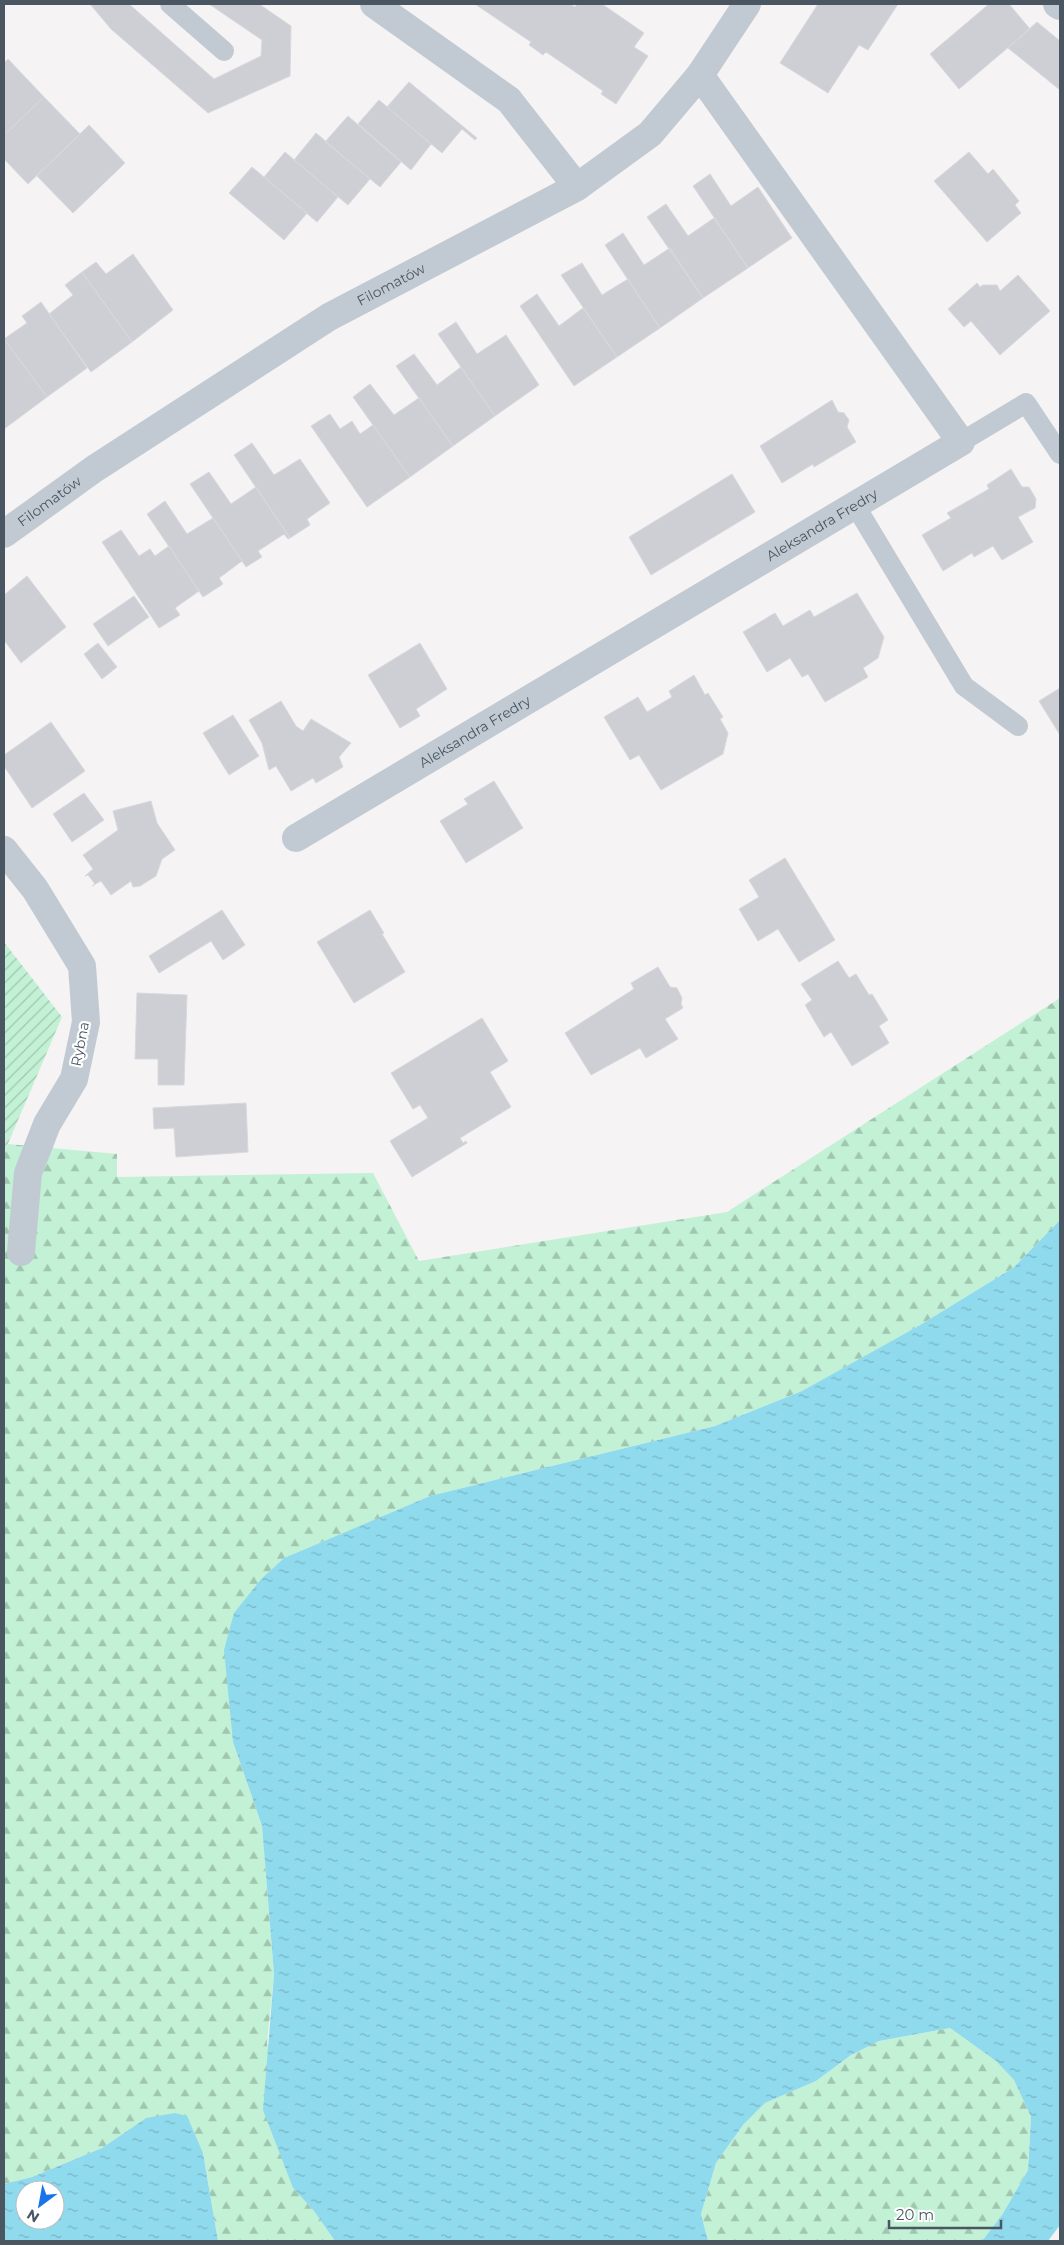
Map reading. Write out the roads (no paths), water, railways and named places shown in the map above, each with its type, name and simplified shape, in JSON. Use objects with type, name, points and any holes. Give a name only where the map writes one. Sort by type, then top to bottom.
[{"type":"street","points":[[374,4],[509,100],[577,187]]},
{"type":"street","name":"Filomatów","points":[[4,534],[94,469],[329,317],[577,187],[650,134],[700,75],[747,4]]},
{"type":"street","points":[[700,75],[961,442]]},
{"type":"street","name":"Aleksandra Fredry","points":[[296,838],[961,442]]},
{"type":"street","name":"Rybna","points":[[4,850],[34,889],[82,966],[86,1022],[74,1079],[47,1124],[28,1173],[21,1252]]},
{"type":"lane","points":[[170,4],[224,51]]},
{"type":"lane","points":[[961,442],[1026,402],[1060,454]]},
{"type":"lane","points":[[855,505],[964,686],[1018,726]]},
{"type":"water","points":[[1060,1220],[1060,2225],[1048,2241],[982,2241],[1002,2215],[1028,2170],[1031,2117],[1014,2080],[996,2061],[950,2028],[879,2041],[851,2055],[816,2081],[765,2103],[743,2125],[716,2163],[701,2214],[708,2241],[335,2241],[314,2211],[293,2188],[263,2110],[274,1974],[262,1826],[233,1742],[224,1650],[234,1613],[262,1578],[284,1558],[430,1496],[715,1426],[802,1391],[920,1325],[1013,1268]]},
{"type":"water","points":[[175,2113],[187,2116],[203,2153],[218,2241],[4,2241],[4,2184],[15,2181],[15,2230],[65,2230],[65,2180],[20,2180],[32,2177],[102,2148],[146,2118]]}]
